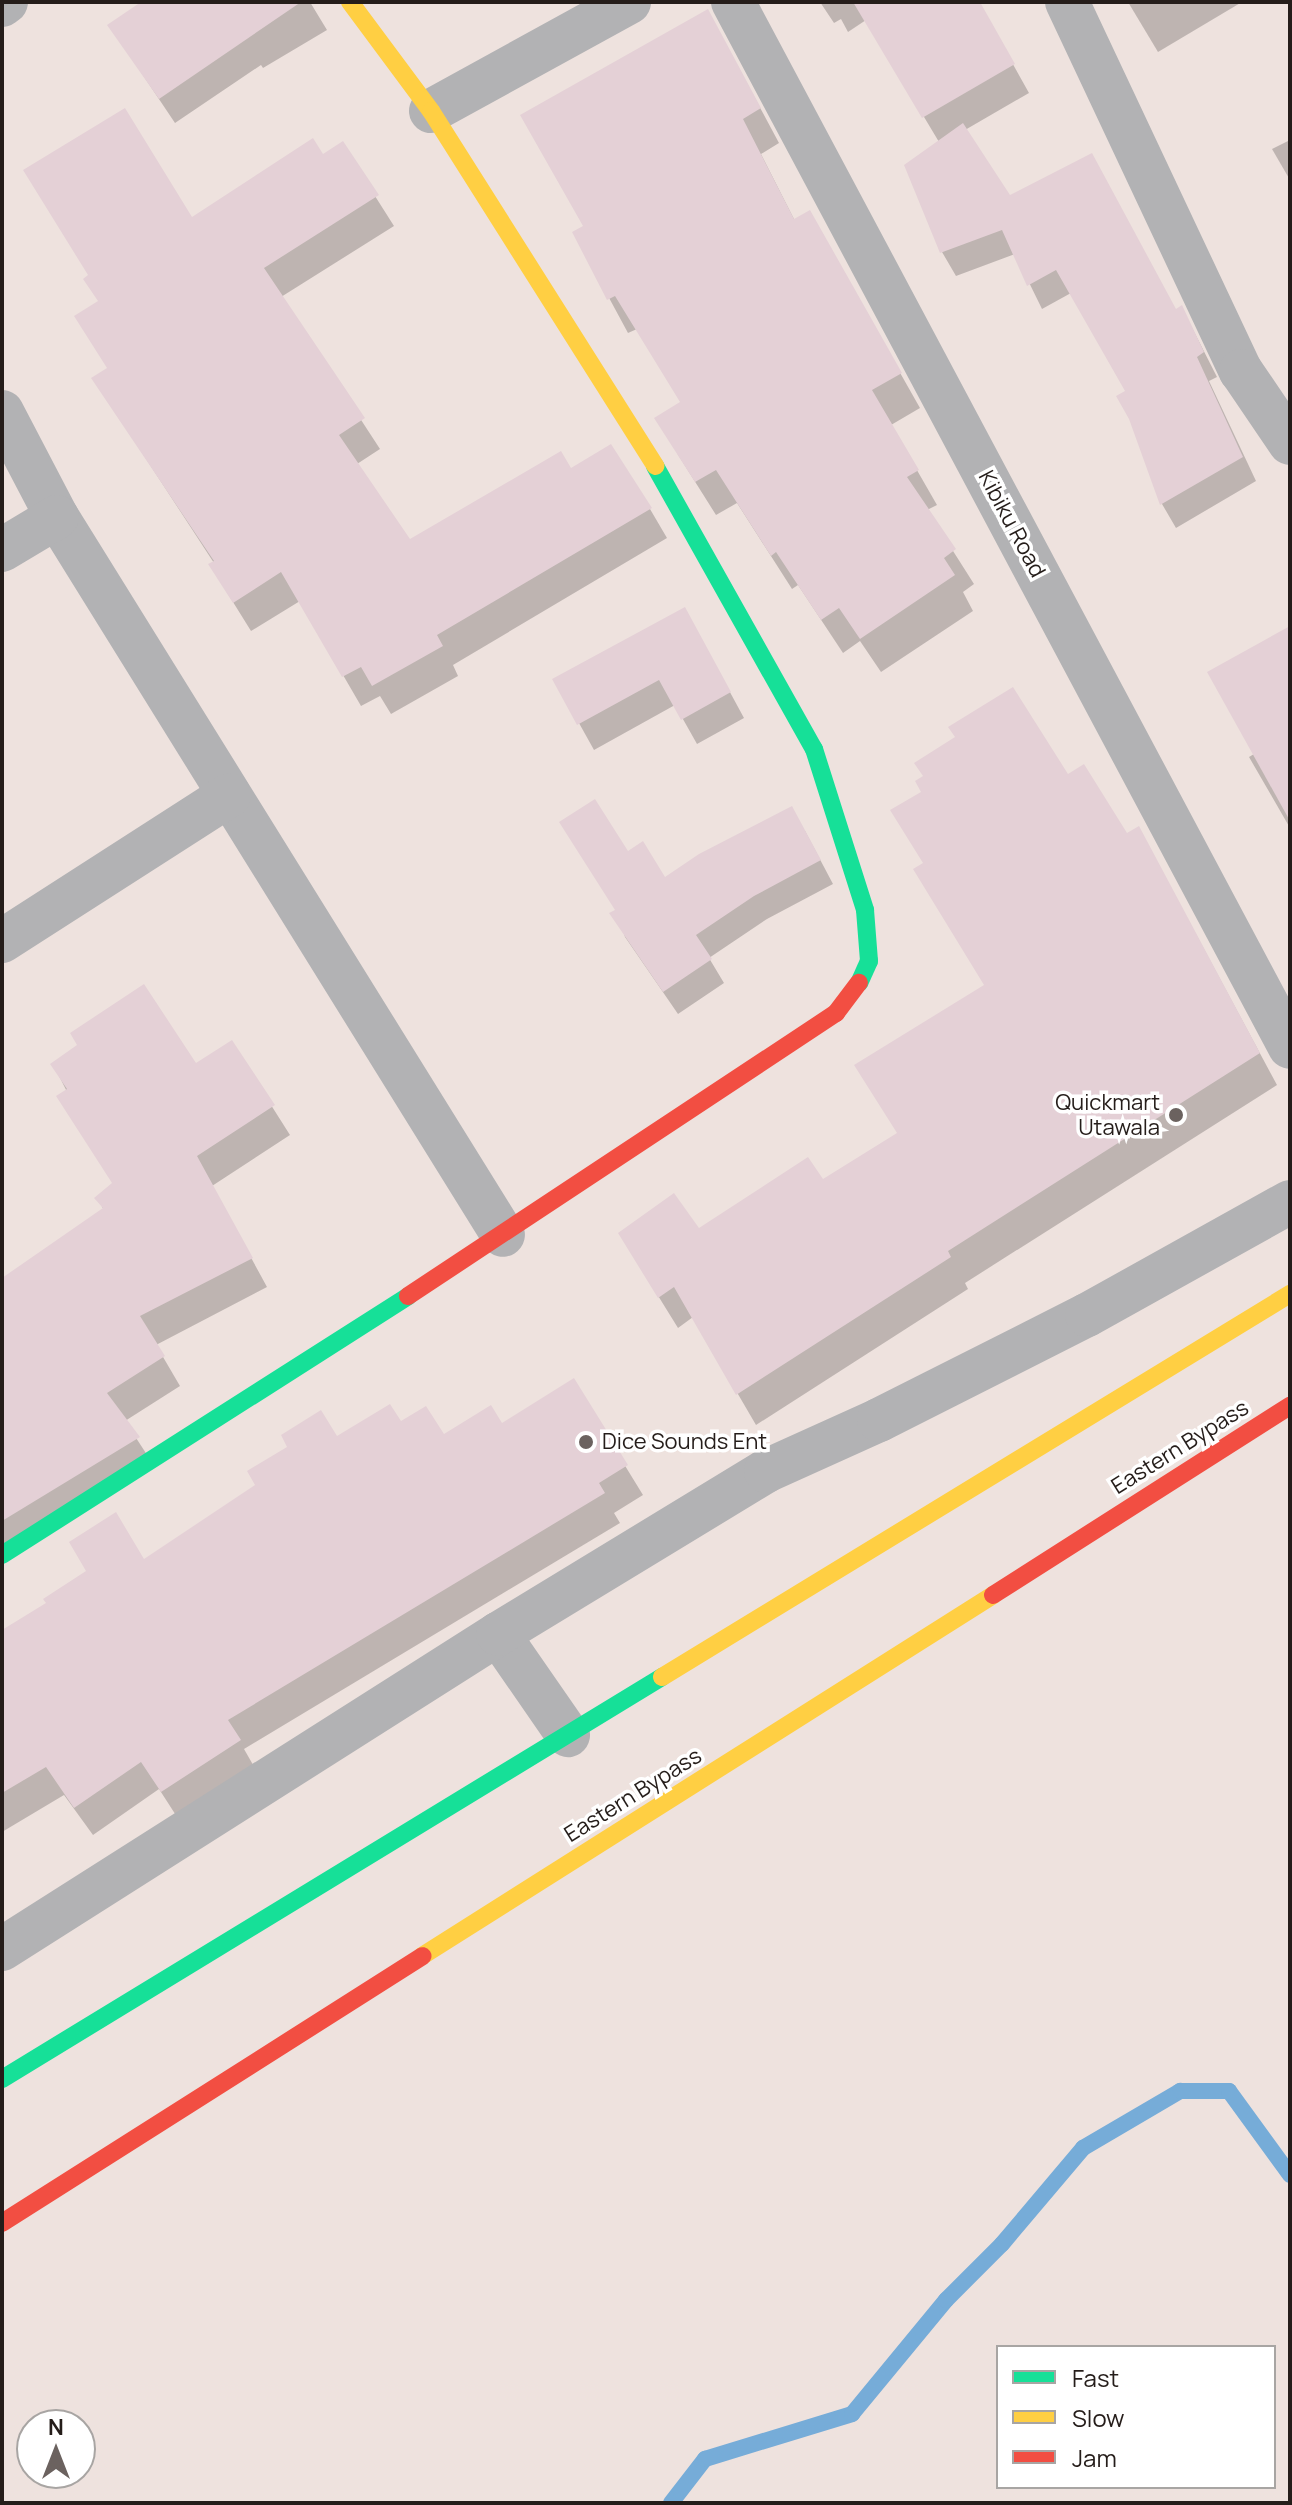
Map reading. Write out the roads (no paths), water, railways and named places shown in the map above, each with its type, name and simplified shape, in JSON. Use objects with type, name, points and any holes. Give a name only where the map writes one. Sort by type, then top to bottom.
[{"type":"main road","points":[[2,1555],[503,1235],[836,1013],[857,989],[869,961],[865,910],[814,749],[674,496],[431,111],[350,2]]},
{"type":"main road","points":[[2,2079],[568,1735],[1004,1465],[1290,1294]]},
{"type":"main road","name":"Eastern Bypass","points":[[2,2223],[1290,1406]]},
{"type":"street","points":[[431,111],[629,2]]},
{"type":"street","name":"Kibiku Road","points":[[733,2],[1290,1047]]},
{"type":"street","points":[[1067,2],[1241,371],[1290,443]]},
{"type":"street","points":[[2,412],[57,517],[503,1235]]},
{"type":"street","points":[[2,550],[57,517]]},
{"type":"street","points":[[2,941],[229,795]]},
{"type":"street","points":[[2,1949],[498,1634],[766,1471],[879,1420],[1087,1315],[1290,1202]]},
{"type":"street","points":[[498,1634],[568,1735]]},
{"type":"waterway","points":[[671,2503],[705,2459],[852,2414],[946,2300],[1002,2244],[1083,2148],[1180,2091],[1229,2091],[1290,2175]]},
{"type":"place","name":"Quickmart Utawala","points":[[1176,1115]]},
{"type":"place","name":"Dice Sounds Ent","points":[[586,1442]]}]
